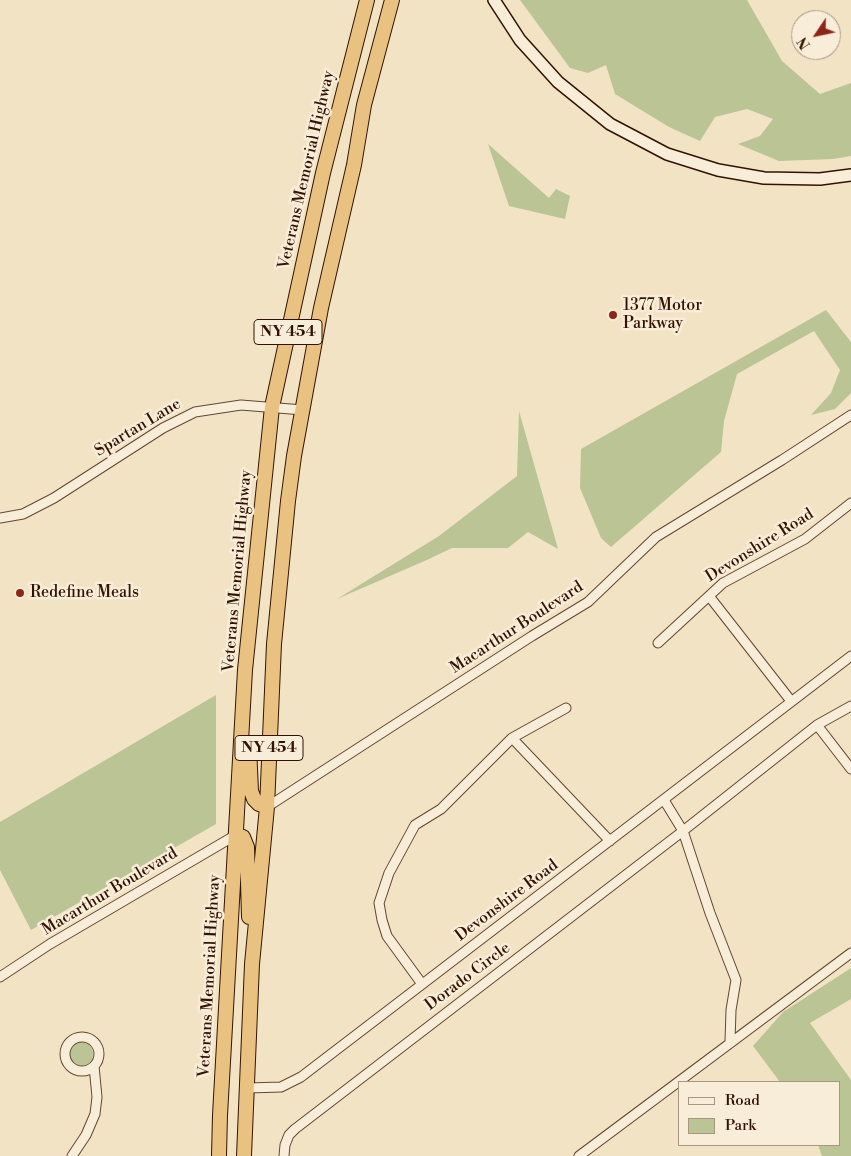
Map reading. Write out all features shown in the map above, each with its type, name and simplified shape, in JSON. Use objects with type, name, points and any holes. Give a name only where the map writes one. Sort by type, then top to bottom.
[{"type":"highway","name":"Veterans Memorial Highway","points":[[219,1156],[245,670],[272,407],[323,173],[367,0]]},
{"type":"highway","name":"NY 454","points":[[244,1156],[252,964],[266,807],[274,644],[288,500],[294,456],[321,308],[354,165],[364,105],[392,0]]},
{"type":"highway","points":[[376,62],[402,0]]},
{"type":"highway","points":[[245,670],[251,792],[254,799],[266,807]]},
{"type":"highway","points":[[236,835],[243,838],[247,847],[251,1000]]},
{"type":"main road","points":[[494,0],[520,40],[558,82],[610,124],[668,154],[718,170],[764,178],[820,178],[851,175]]},
{"type":"street","name":"Spartan Lane","points":[[0,518],[23,514],[54,498],[163,428],[195,412],[241,405],[303,410]]},
{"type":"street","name":"Macarthur Boulevard","points":[[266,807],[588,602],[656,537],[782,460],[851,415]]},
{"type":"street","name":"Devonshire Road","points":[[658,643],[723,583],[805,539],[851,503]]},
{"type":"street","name":"Devonshire Road","points":[[708,596],[791,701]]},
{"type":"street","name":"Devonshire Road","points":[[248,1088],[281,1088],[301,1077],[851,656]]},
{"type":"street","name":"Dorado Circle","points":[[284,1156],[285,1145],[289,1135],[295,1129],[683,831],[817,725],[851,706]]},
{"type":"street","points":[[422,984],[388,936],[382,920],[379,903],[389,873],[415,825],[441,809],[512,738],[566,708]]},
{"type":"street","points":[[817,725],[851,769]]},
{"type":"street","points":[[512,738],[610,841]]},
{"type":"street","points":[[664,800],[683,831],[710,912],[736,980],[731,1010],[730,1042]]},
{"type":"street","name":"Macarthur Boulevard","points":[[0,977],[59,939],[236,835]]},
{"type":"street","points":[[678,1081],[851,953]]},
{"type":"street","points":[[72,1156],[86,1135],[95,1114],[97,1097],[94,1066]]},
{"type":"street","points":[[579,1156],[678,1081]]},
{"type":"green space","points":[[520,0],[747,0],[782,61],[820,94],[851,83],[851,156],[833,159],[779,161],[738,144],[760,136],[773,119],[747,109],[715,117],[700,141],[669,127],[615,94],[606,65],[588,73],[570,68]]},
{"type":"green space","points":[[488,144],[549,198],[556,189],[570,196],[565,219],[509,206]]},
{"type":"green space","points":[[826,310],[851,342],[851,393],[835,409],[811,415],[831,393],[840,370],[814,331],[737,374],[724,421],[721,452],[611,547],[601,538],[580,488],[581,449]]},
{"type":"green space","points":[[519,411],[558,549],[528,532],[508,548],[452,548],[337,599],[439,536],[517,476]]},
{"type":"green space","points":[[216,695],[216,824],[31,930],[0,870],[0,822]]},
{"type":"green space","points":[[851,968],[851,999],[810,1023],[851,1080],[851,1156],[822,1156],[818,1146],[841,1146],[841,1081],[779,1081],[753,1046],[783,1012]]},
{"type":"green space","points":[[76,1042],[86,1042],[93,1049],[93,1059],[86,1066],[76,1066],[69,1059],[69,1049]]},
{"type":"place","name":"1377 Motor Parkway","points":[[613,315]]},
{"type":"place","name":"Redefine Meals","points":[[20,593]]}]
